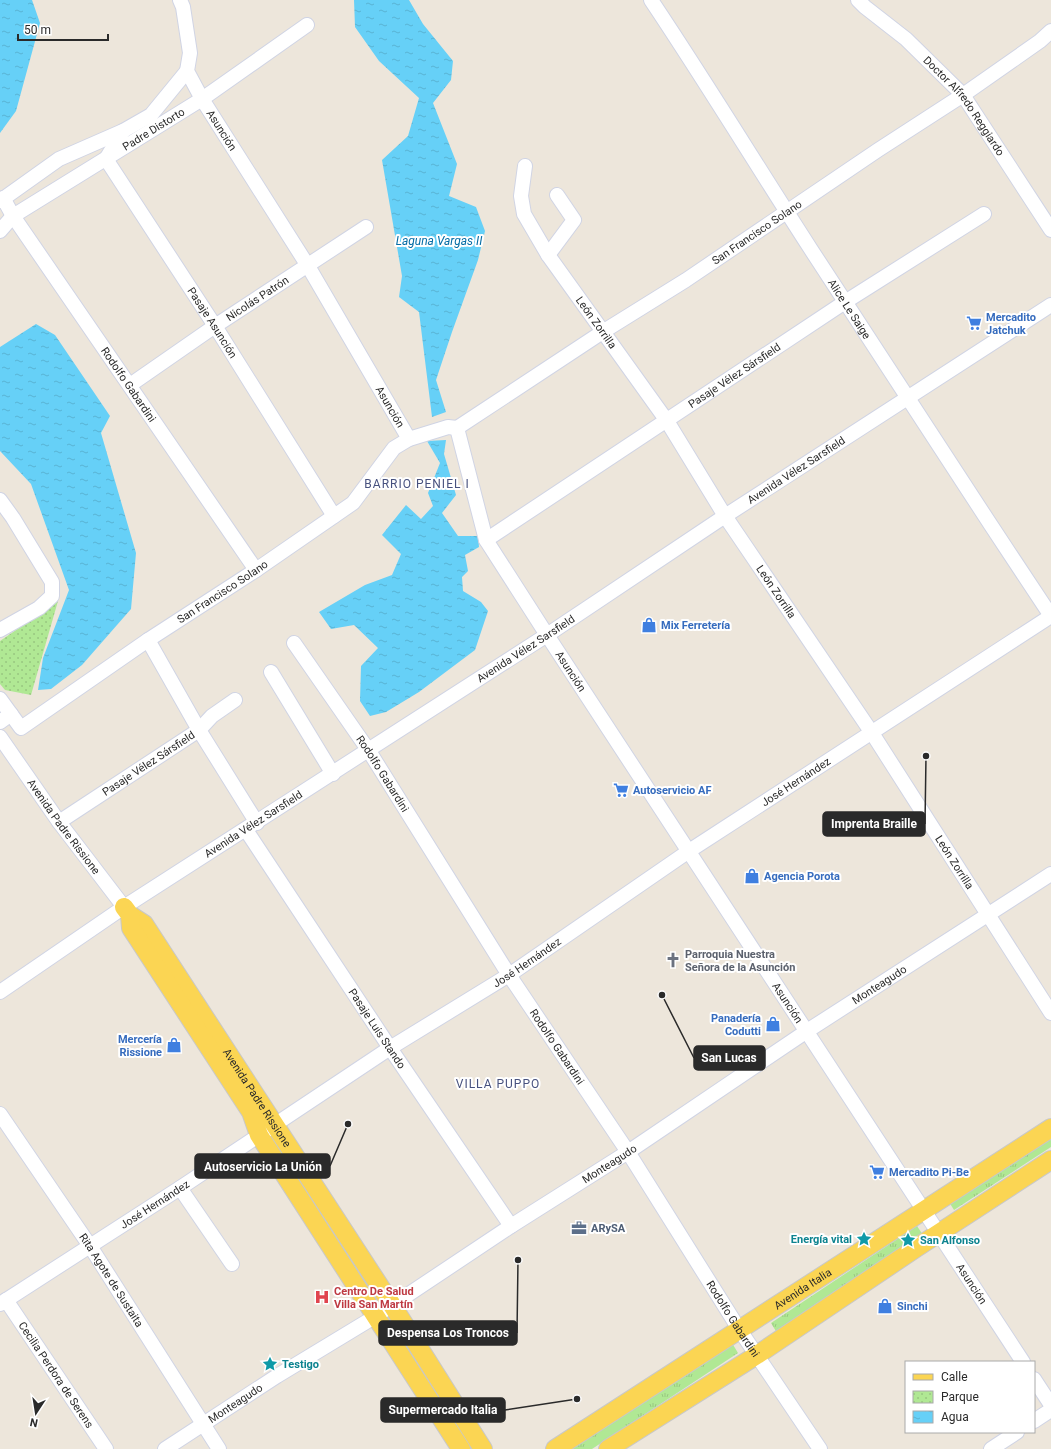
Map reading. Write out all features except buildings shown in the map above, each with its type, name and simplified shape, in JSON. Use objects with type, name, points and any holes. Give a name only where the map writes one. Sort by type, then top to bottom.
[{"type":"main road","name":"Avenida Padre Rissione","points":[[127,911],[144,924],[392,1305],[483,1449]]},
{"type":"main road","name":"Avenida Padre Rissione","points":[[127,911],[131,928],[251,1112],[259,1135],[461,1449]]},
{"type":"main road","name":"Avenida Italia","points":[[555,1449],[1051,1128]]},
{"type":"main road","points":[[608,1449],[757,1355],[916,1248],[1051,1160]]},
{"type":"street","points":[[180,0],[183,7],[190,53],[187,71]]},
{"type":"street","name":"Alice Le Saige","points":[[651,0],[907,399],[1051,616]]},
{"type":"street","name":"Doctor Alfredo Reggiardo","points":[[858,0],[906,39],[963,95],[1051,230]]},
{"type":"street","name":"Padre Distorto","points":[[0,231],[13,216],[202,99],[307,25]]},
{"type":"street","name":"San Francisco Solano","points":[[458,428],[604,331],[686,280],[786,211],[963,95],[1040,41],[1051,31]]},
{"type":"street","name":"Asunción","points":[[187,71],[202,99],[308,266],[409,439],[448,427],[458,428],[486,540],[1022,1361]]},
{"type":"street","name":"Padre Distorto","points":[[2,200],[59,159],[122,131],[151,115],[187,71]]},
{"type":"street","points":[[106,159],[122,131]]},
{"type":"street","name":"Pasaje Asunción","points":[[106,159],[215,326],[334,516]]},
{"type":"street","name":"León Zorrilla","points":[[525,166],[521,196],[524,214],[548,255],[604,331],[667,421],[725,516],[872,733],[1051,1013]]},
{"type":"street","points":[[548,255],[574,220],[558,195]]},
{"type":"street","name":"Rodolfo Gabardini","points":[[2,200],[256,570]]},
{"type":"street","name":"Pasaje Vélez Sársfield","points":[[486,540],[845,302],[984,214]]},
{"type":"street","name":"Nicolás Patrón","points":[[130,385],[215,326],[366,227]]},
{"type":"street","name":"Avenida Vélez Sarsfield","points":[[0,992],[127,911],[252,826],[547,635],[725,516],[1051,305]]},
{"type":"street","name":"San Francisco Solano","points":[[6,718],[21,728],[148,640],[256,570],[353,503],[394,448],[409,439]]},
{"type":"street","points":[[0,500],[13,518],[52,582],[52,596],[39,608],[0,630]]},
{"type":"street","name":"José Hernández","points":[[3,1302],[180,1188],[390,1048],[509,975],[689,851],[1051,616]]},
{"type":"street","name":"Pasaje Luis Stando","points":[[148,640],[252,826],[390,1048],[510,1226]]},
{"type":"street","name":"Rodolfo Gabardini","points":[[294,643],[369,751],[509,975],[628,1152],[739,1329],[818,1448]]},
{"type":"street","points":[[270,672],[334,774]]},
{"type":"street","points":[[0,699],[6,718]]},
{"type":"street","name":"Pasaje Vélez Sársfield","points":[[59,822],[199,730],[212,716],[235,700]]},
{"type":"street","name":"Avenida Padre Rissione","points":[[0,737],[59,822],[127,911]]},
{"type":"street","name":"Monteagudo","points":[[165,1449],[277,1376],[376,1316],[510,1226],[628,1152],[807,1031],[1051,874]]},
{"type":"street","name":"Rita Agote de Sustaita","points":[[0,1114],[90,1246],[219,1449]]},
{"type":"street","points":[[180,1188],[232,1264]]},
{"type":"street","name":"Cecilia Perdora de Serens","points":[[3,1302],[106,1449]]},
{"type":"street","points":[[1035,1381],[1051,1405]]},
{"type":"street","points":[[1035,1420],[1051,1410]]},
{"type":"street","points":[[991,1449],[1015,1433]]},
{"type":"green space","points":[[58,601],[31,695],[5,690],[0,684],[0,641]]},
{"type":"green space","points":[[1051,1135],[1051,1147],[954,1210],[949,1202]]},
{"type":"green space","points":[[282,1148],[380,1296],[372,1301],[278,1151]]},
{"type":"green space","points":[[917,1226],[923,1235],[777,1333],[771,1323]]},
{"type":"green space","points":[[392,1321],[474,1449],[469,1449],[389,1323]]},
{"type":"green space","points":[[732,1343],[738,1353],[592,1449],[570,1449]]},
{"type":"water","points":[[0,0],[32,0],[40,23],[16,111],[0,133]]},
{"type":"water","name":"Laguna Vargas II","points":[[354,0],[409,0],[423,24],[453,61],[451,80],[433,103],[457,164],[449,196],[476,207],[485,231],[478,260],[436,380],[446,412],[432,417],[419,312],[399,297],[402,276],[382,160],[408,136],[419,98],[379,61],[355,27]]},
{"type":"water","points":[[36,324],[55,335],[110,416],[101,433],[136,553],[131,609],[82,665],[51,689],[38,690],[43,658],[69,590],[31,484],[0,451],[0,347]]},
{"type":"water","points":[[446,440],[444,454],[456,495],[442,513],[458,536],[478,536],[479,547],[465,555],[468,571],[462,577],[463,591],[481,602],[488,611],[475,650],[419,692],[386,712],[370,716],[360,701],[361,666],[378,648],[354,625],[331,629],[319,612],[365,585],[392,575],[401,554],[382,535],[406,505],[421,519],[433,506],[428,493],[440,463],[427,441]]},
{"type":"place","name":"Mercadito Jatchuk","points":[[974,323]]},
{"type":"place","name":"Mix Ferretería","points":[[649,625]]},
{"type":"place","name":"Imprenta Braille","points":[[926,756]]},
{"type":"place","name":"Autoservicio AF","points":[[621,790]]},
{"type":"place","name":"Agencia Porota","points":[[752,876]]},
{"type":"place","name":"Parroquia Nuestra Señora de la Asunción","points":[[673,960]]},
{"type":"place","name":"San Lucas","points":[[662,995]]},
{"type":"place","name":"Panadería Codutti","points":[[773,1024]]},
{"type":"place","name":"Mercería Rissione","points":[[174,1045]]},
{"type":"place","name":"Autoservicio La Unión","points":[[348,1124]]},
{"type":"place","name":"Mercadito Pi-Be","points":[[877,1172]]},
{"type":"place","name":"ARySA","points":[[579,1228]]},
{"type":"place","name":"Energía vital","points":[[864,1239]]},
{"type":"place","name":"San Alfonso","points":[[908,1240]]},
{"type":"place","name":"Despensa Los Troncos","points":[[518,1260]]},
{"type":"place","name":"Centro De Salud Villa San Martín","points":[[322,1297]]},
{"type":"place","name":"Sinchi","points":[[885,1306]]},
{"type":"place","name":"Testigo","points":[[270,1364]]},
{"type":"place","name":"Supermercado Italia","points":[[577,1399]]},
{"type":"district","name":"BARRIO PENIEL I","points":[[417,484]]},
{"type":"district","name":"VILLA PUPPO","points":[[498,1084]]}]
